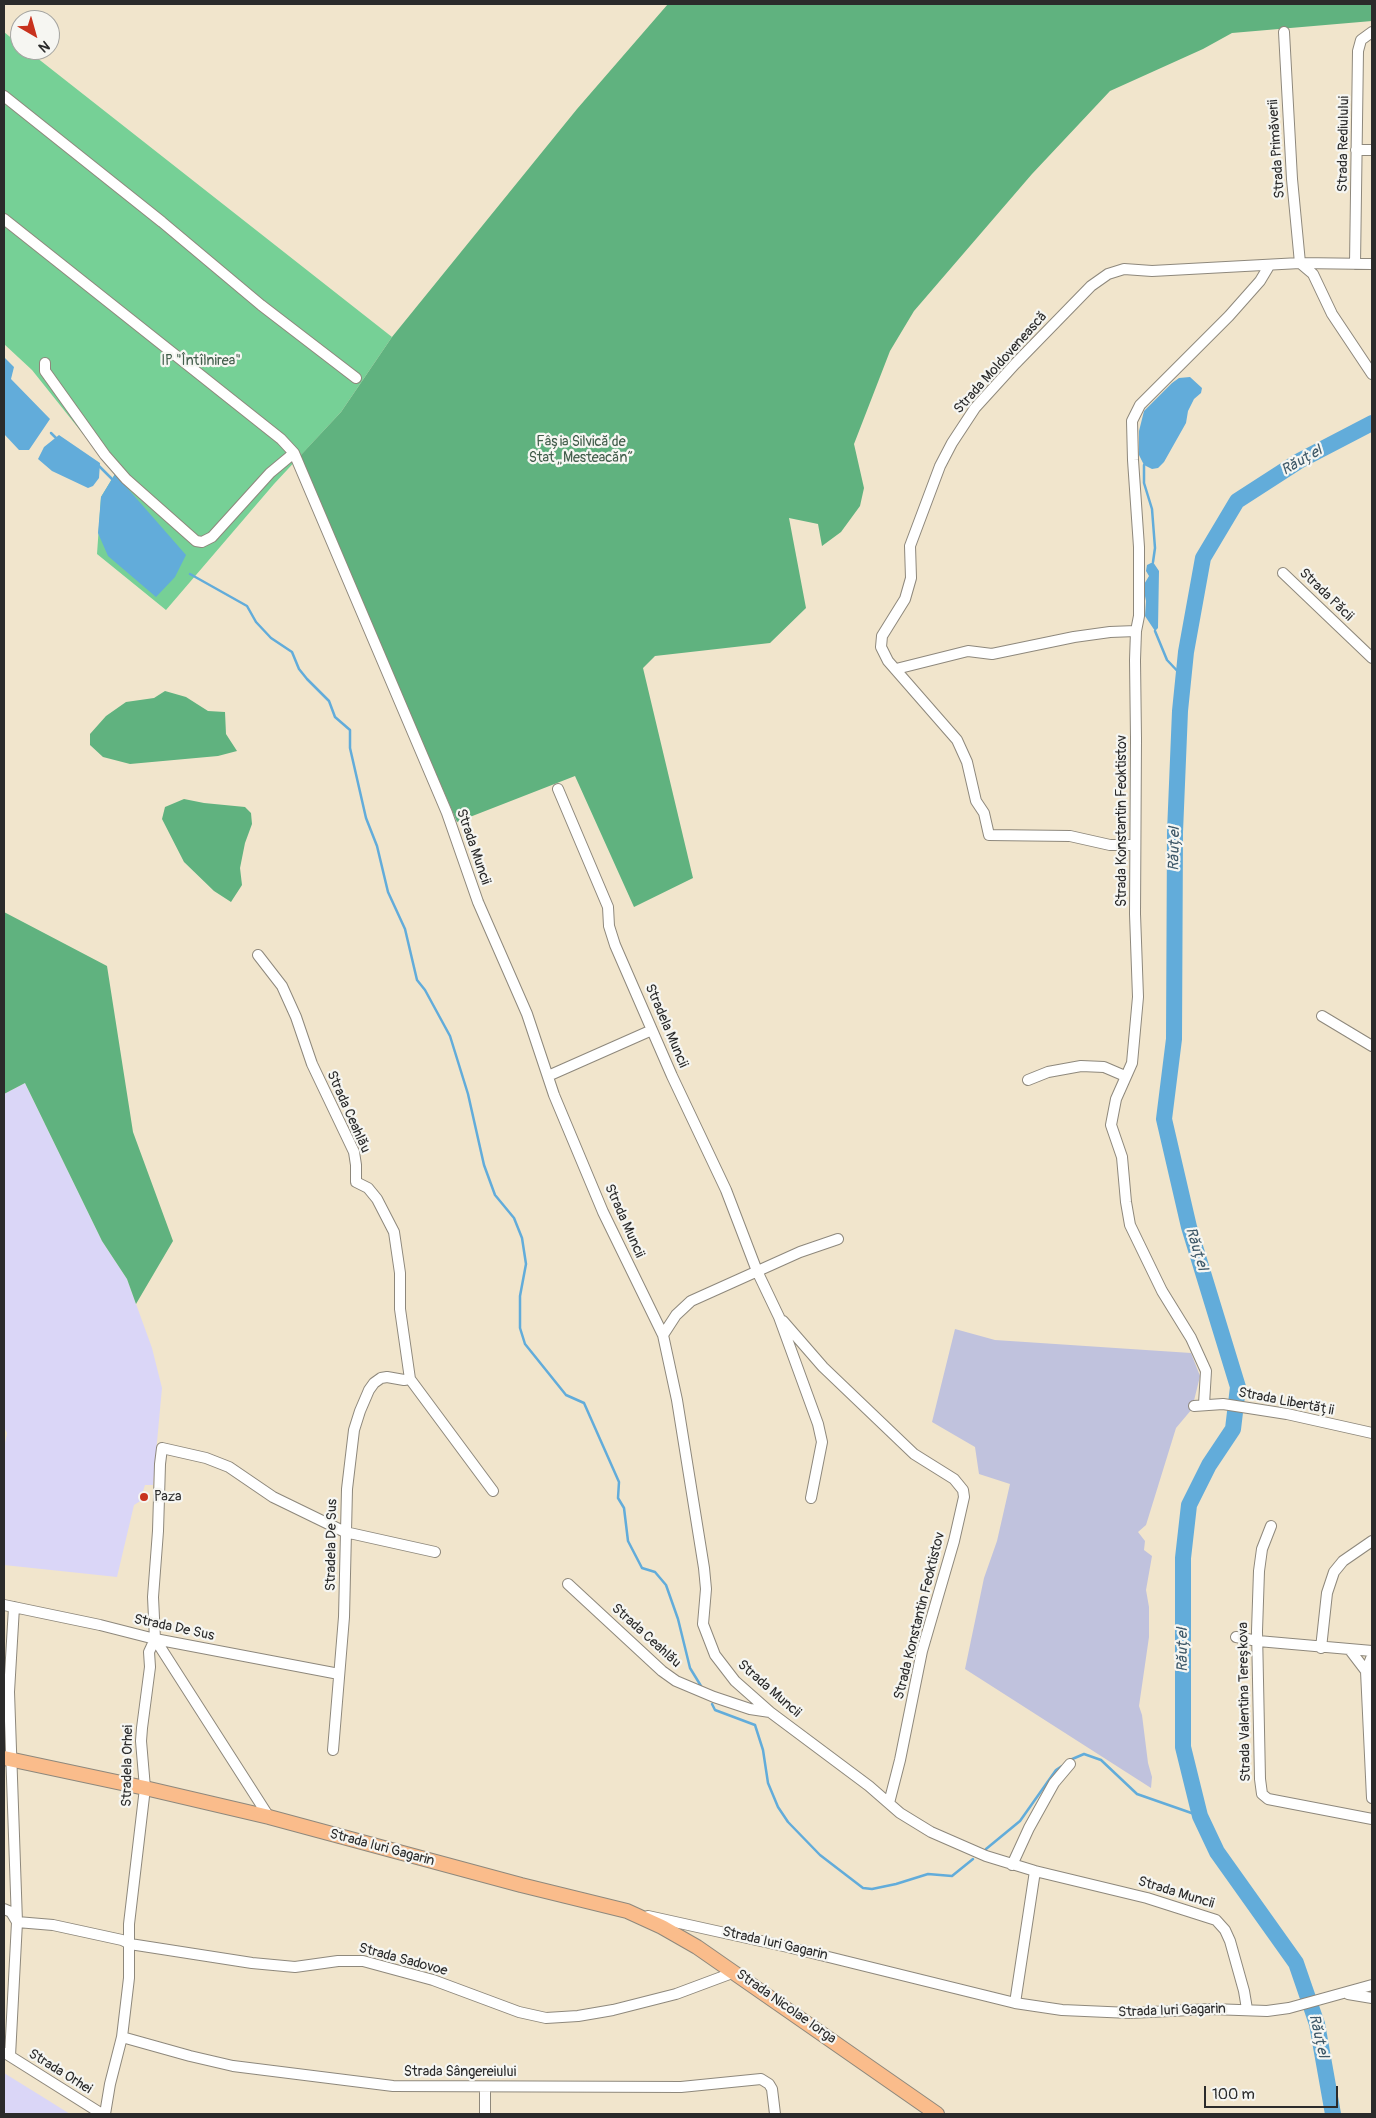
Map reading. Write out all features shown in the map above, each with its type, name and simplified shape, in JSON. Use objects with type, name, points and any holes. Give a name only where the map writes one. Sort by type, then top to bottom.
[{"type":"main road","name":"Strada Iuri Gagarin","points":[[8,1759],[269,1817],[521,1885],[627,1911]]},
{"type":"main road","name":"Strada Nicolae Iorga","points":[[627,1911],[662,1927],[735,1972],[938,2114]]},
{"type":"street","name":"Strada Primăverii","points":[[1284,32],[1292,179],[1300,264]]},
{"type":"street","name":"Strada Rediulului","points":[[1355,264],[1358,51],[1361,40],[1372,32]]},
{"type":"street","points":[[4,96],[162,222],[261,306],[356,378]]},
{"type":"street","points":[[1356,150],[1372,150]]},
{"type":"street","points":[[4,218],[281,439],[294,453],[270,473],[212,536],[202,542],[196,541],[126,479],[104,455],[45,371],[45,363]]},
{"type":"street","points":[[1300,264],[1313,274],[1332,314],[1372,374]]},
{"type":"street","name":"Strada Moldovenească","points":[[1135,846],[1110,845],[1070,836],[989,835],[984,813],[976,801],[967,762],[957,740],[888,661],[881,647],[882,636],[906,594],[910,578],[910,546],[940,466],[952,443],[975,408],[1091,286],[1108,274],[1124,269],[1152,272],[1300,264],[1372,264]]},
{"type":"street","name":"Strada Konstantin Feoktistov","points":[[1199,1405],[1206,1371],[1191,1338],[1162,1291],[1136,1238],[1128,1217],[1122,1157],[1111,1125],[1113,1109],[1125,1076],[1132,1063],[1138,997],[1135,931],[1135,846],[1136,631],[1139,616],[1139,547],[1132,421],[1140,405],[1229,316],[1260,281],[1269,266]]},
{"type":"street","name":"Strada Muncii","points":[[294,453],[447,813],[478,902],[527,1014],[548,1076],[603,1212],[663,1335],[677,1400],[704,1568],[706,1589],[703,1624],[715,1655],[727,1672],[770,1712],[912,1822],[950,1842],[986,1856],[1035,1871],[1147,1898],[1216,1920],[1225,1930],[1230,1940],[1247,2009]]},
{"type":"street","name":"Strada Păcii","points":[[1283,573],[1372,658]]},
{"type":"street","points":[[896,669],[968,651],[992,654],[1074,636],[1136,631]]},
{"type":"street","name":"Stradela Muncii","points":[[558,789],[604,895],[608,907],[609,926],[615,945],[726,1190],[757,1270],[779,1317],[821,1435],[821,1454],[811,1498]]},
{"type":"street","name":"Strada Ceahlău","points":[[258,955],[282,986],[296,1017],[312,1064],[354,1152],[356,1182],[368,1188],[377,1200],[394,1232],[400,1273],[400,1310],[410,1379],[493,1491]]},
{"type":"street","points":[[1322,1016],[1372,1046]]},
{"type":"street","points":[[548,1076],[652,1030]]},
{"type":"street","points":[[1028,1080],[1048,1072],[1082,1066],[1104,1067],[1125,1076]]},
{"type":"street","points":[[663,1335],[676,1315],[691,1301],[757,1270],[838,1239]]},
{"type":"street","name":"Strada Konstantin Feoktistov","points":[[779,1317],[824,1367],[914,1454],[961,1485],[964,1497],[954,1541],[922,1651],[900,1760],[889,1803]]},
{"type":"street","name":"Stradela De Sus","points":[[333,1750],[344,1617],[345,1532],[351,1452],[360,1411],[369,1390],[381,1378],[410,1379]]},
{"type":"street","name":"Strada Libertății","points":[[1199,1405],[1223,1404],[1287,1414],[1372,1433]]},
{"type":"street","name":"Stradela Orhei","points":[[104,2114],[122,2037],[129,1978],[129,1924],[144,1788],[141,1741],[150,1667],[149,1652],[155,1639],[153,1597],[162,1448],[206,1458],[229,1467],[274,1497],[345,1532]]},
{"type":"street","name":"Strada Valentina Tereșkova","points":[[1271,1526],[1262,1549],[1259,1571],[1258,1641],[1260,1779],[1262,1794],[1268,1799],[1372,1819]]},
{"type":"street","points":[[345,1532],[435,1552]]},
{"type":"street","points":[[1321,1648],[1327,1593],[1334,1572],[1343,1561],[1372,1541]]},
{"type":"street","name":"Strada Ceahlău","points":[[568,1584],[658,1667],[676,1680],[714,1698],[756,1711],[770,1712]]},
{"type":"street","points":[[7,2054],[17,1922],[8,1759],[9,1606]]},
{"type":"street","name":"Strada De Sus","points":[[9,1606],[100,1625],[155,1639],[340,1674]]},
{"type":"street","points":[[1236,1637],[1321,1648],[1372,1651]]},
{"type":"street","points":[[155,1639],[269,1817]]},
{"type":"street","points":[[1350,1650],[1366,1671]]},
{"type":"street","points":[[1372,1656],[1366,1671],[1372,1798]]},
{"type":"street","points":[[1012,1864],[1054,1783],[1070,1764]]},
{"type":"street","points":[[1015,2003],[1035,1871]]},
{"type":"street","points":[[4,1909],[10,1912],[17,1922]]},
{"type":"street","name":"Strada Iuri Gagarin","points":[[627,1911],[788,1946],[1015,2003],[1062,2010],[1099,2012],[1267,2010],[1289,2008],[1344,1994]]},
{"type":"street","name":"Strada Sadovoe","points":[[17,1922],[53,1925],[122,1940],[130,1944],[280,1967],[306,1966],[338,1961],[363,1961],[433,1980],[526,2014],[553,2018],[591,2015],[670,1996],[735,1972]]},
{"type":"street","points":[[1344,1994],[1372,1985]]},
{"type":"street","points":[[1344,1994],[1372,1998]]},
{"type":"street","name":"Strada Sângereiului","points":[[122,2037],[190,2056],[257,2069],[393,2086],[681,2086],[761,2079],[772,2088],[775,2114]]},
{"type":"street","name":"Strada Orhei","points":[[7,2054],[104,2114]]},
{"type":"street","points":[[485,2087],[485,2114]]},
{"type":"shaded area","points":[[25,1083],[102,1241],[127,1279],[152,1348],[162,1388],[153,1485],[145,1485],[142,1494],[147,1495],[146,1501],[142,1500],[134,1505],[117,1577],[4,1565],[4,1448],[7,1433],[4,1427],[4,1094]]},
{"type":"shaded area","points":[[955,1329],[995,1340],[1191,1353],[1200,1376],[1192,1409],[1176,1428],[1146,1525],[1138,1532],[1145,1541],[1144,1550],[1152,1556],[1146,1590],[1149,1607],[1149,1637],[1139,1706],[1152,1777],[1151,1788],[965,1669],[984,1578],[997,1541],[1010,1484],[979,1474],[975,1447],[932,1422]]},
{"type":"shaded area","points":[[4,2073],[38,2094],[70,2114],[4,2114]]},
{"type":"green space","name":"Fâșia Silvică de Stat „Mesteacăn“","points":[[668,4],[1372,4],[1372,21],[1232,33],[1203,49],[1110,91],[1032,174],[914,311],[890,351],[854,444],[864,488],[860,506],[841,532],[822,546],[818,524],[789,518],[806,608],[770,643],[655,656],[643,668],[693,878],[634,907],[575,776],[457,822],[299,457],[341,412],[392,337],[577,109]]},
{"type":"green space","name":"IP \"Întîlnirea\"","points":[[4,32],[10,37],[10,60],[40,60],[392,337],[341,412],[274,484],[166,610],[97,554],[101,497],[115,474],[32,370],[4,344]]},
{"type":"green space","points":[[165,691],[186,697],[208,711],[225,712],[226,734],[237,751],[218,756],[130,764],[103,757],[90,745],[90,734],[106,716],[126,702],[154,698]]},
{"type":"green space","points":[[184,799],[245,807],[251,813],[252,824],[245,843],[240,868],[242,885],[231,902],[214,891],[184,862],[162,819],[165,807]]},
{"type":"green space","points":[[4,912],[107,966],[133,1132],[173,1241],[136,1304],[127,1279],[102,1241],[25,1083],[4,1094]]},
{"type":"water","points":[[4,357],[14,367],[11,379],[50,419],[29,450],[19,450],[4,434]]},
{"type":"water","points":[[1190,377],[1202,388],[1201,393],[1194,399],[1188,411],[1186,423],[1164,462],[1158,468],[1152,469],[1144,465],[1139,455],[1139,431],[1144,411],[1172,383],[1179,378]]},
{"type":"water","points":[[59,435],[100,463],[99,478],[93,486],[88,488],[52,471],[38,459],[44,447]]},
{"type":"water","points":[[115,474],[186,555],[175,577],[156,597],[108,556],[98,533],[101,497]]},
{"type":"water","points":[[1153,562],[1159,571],[1158,628],[1155,631],[1145,616],[1146,601],[1143,586],[1149,576],[1146,571],[1147,565]]},
{"type":"waterway","name":"Răuțel","points":[[1333,2114],[1317,2024],[1296,1963],[1217,1852],[1200,1816],[1183,1747],[1183,1558],[1189,1505],[1209,1465],[1233,1429],[1238,1387],[1189,1227],[1164,1119],[1174,1039],[1175,832],[1180,711],[1186,652],[1203,558],[1237,501],[1299,461],[1372,423]]},
{"type":"waterway","points":[[51,433],[57,439]]},
{"type":"waterway","points":[[98,465],[113,480]]},
{"type":"waterway","points":[[1144,465],[1144,483],[1152,509],[1155,548],[1153,562]]},
{"type":"waterway","points":[[190,574],[247,606],[256,622],[271,638],[292,652],[299,669],[329,701],[335,717],[350,730],[350,748],[366,818],[377,846],[388,892],[405,929],[417,980],[425,990],[450,1036],[468,1094],[484,1165],[495,1195],[514,1218],[522,1238],[526,1264],[520,1296],[520,1328],[525,1344],[566,1395],[584,1403],[619,1482],[618,1498],[624,1508],[628,1541],[642,1568],[655,1572],[666,1585],[678,1619],[690,1668],[701,1686]]},
{"type":"waterway","points":[[1155,631],[1167,660],[1184,678]]},
{"type":"waterway","points":[[712,1704],[715,1710],[755,1725],[763,1750],[768,1783],[778,1807],[788,1822],[820,1855],[863,1888],[872,1889],[896,1884],[928,1874],[952,1876],[973,1859]]},
{"type":"waterway","points":[[1070,1760],[1084,1754],[1101,1760],[1137,1794],[1200,1816]]},
{"type":"waterway","points":[[986,1849],[1020,1821],[1056,1770],[1062,1766]]},
{"type":"place","name":"Paza","points":[[144,1497]]}]
